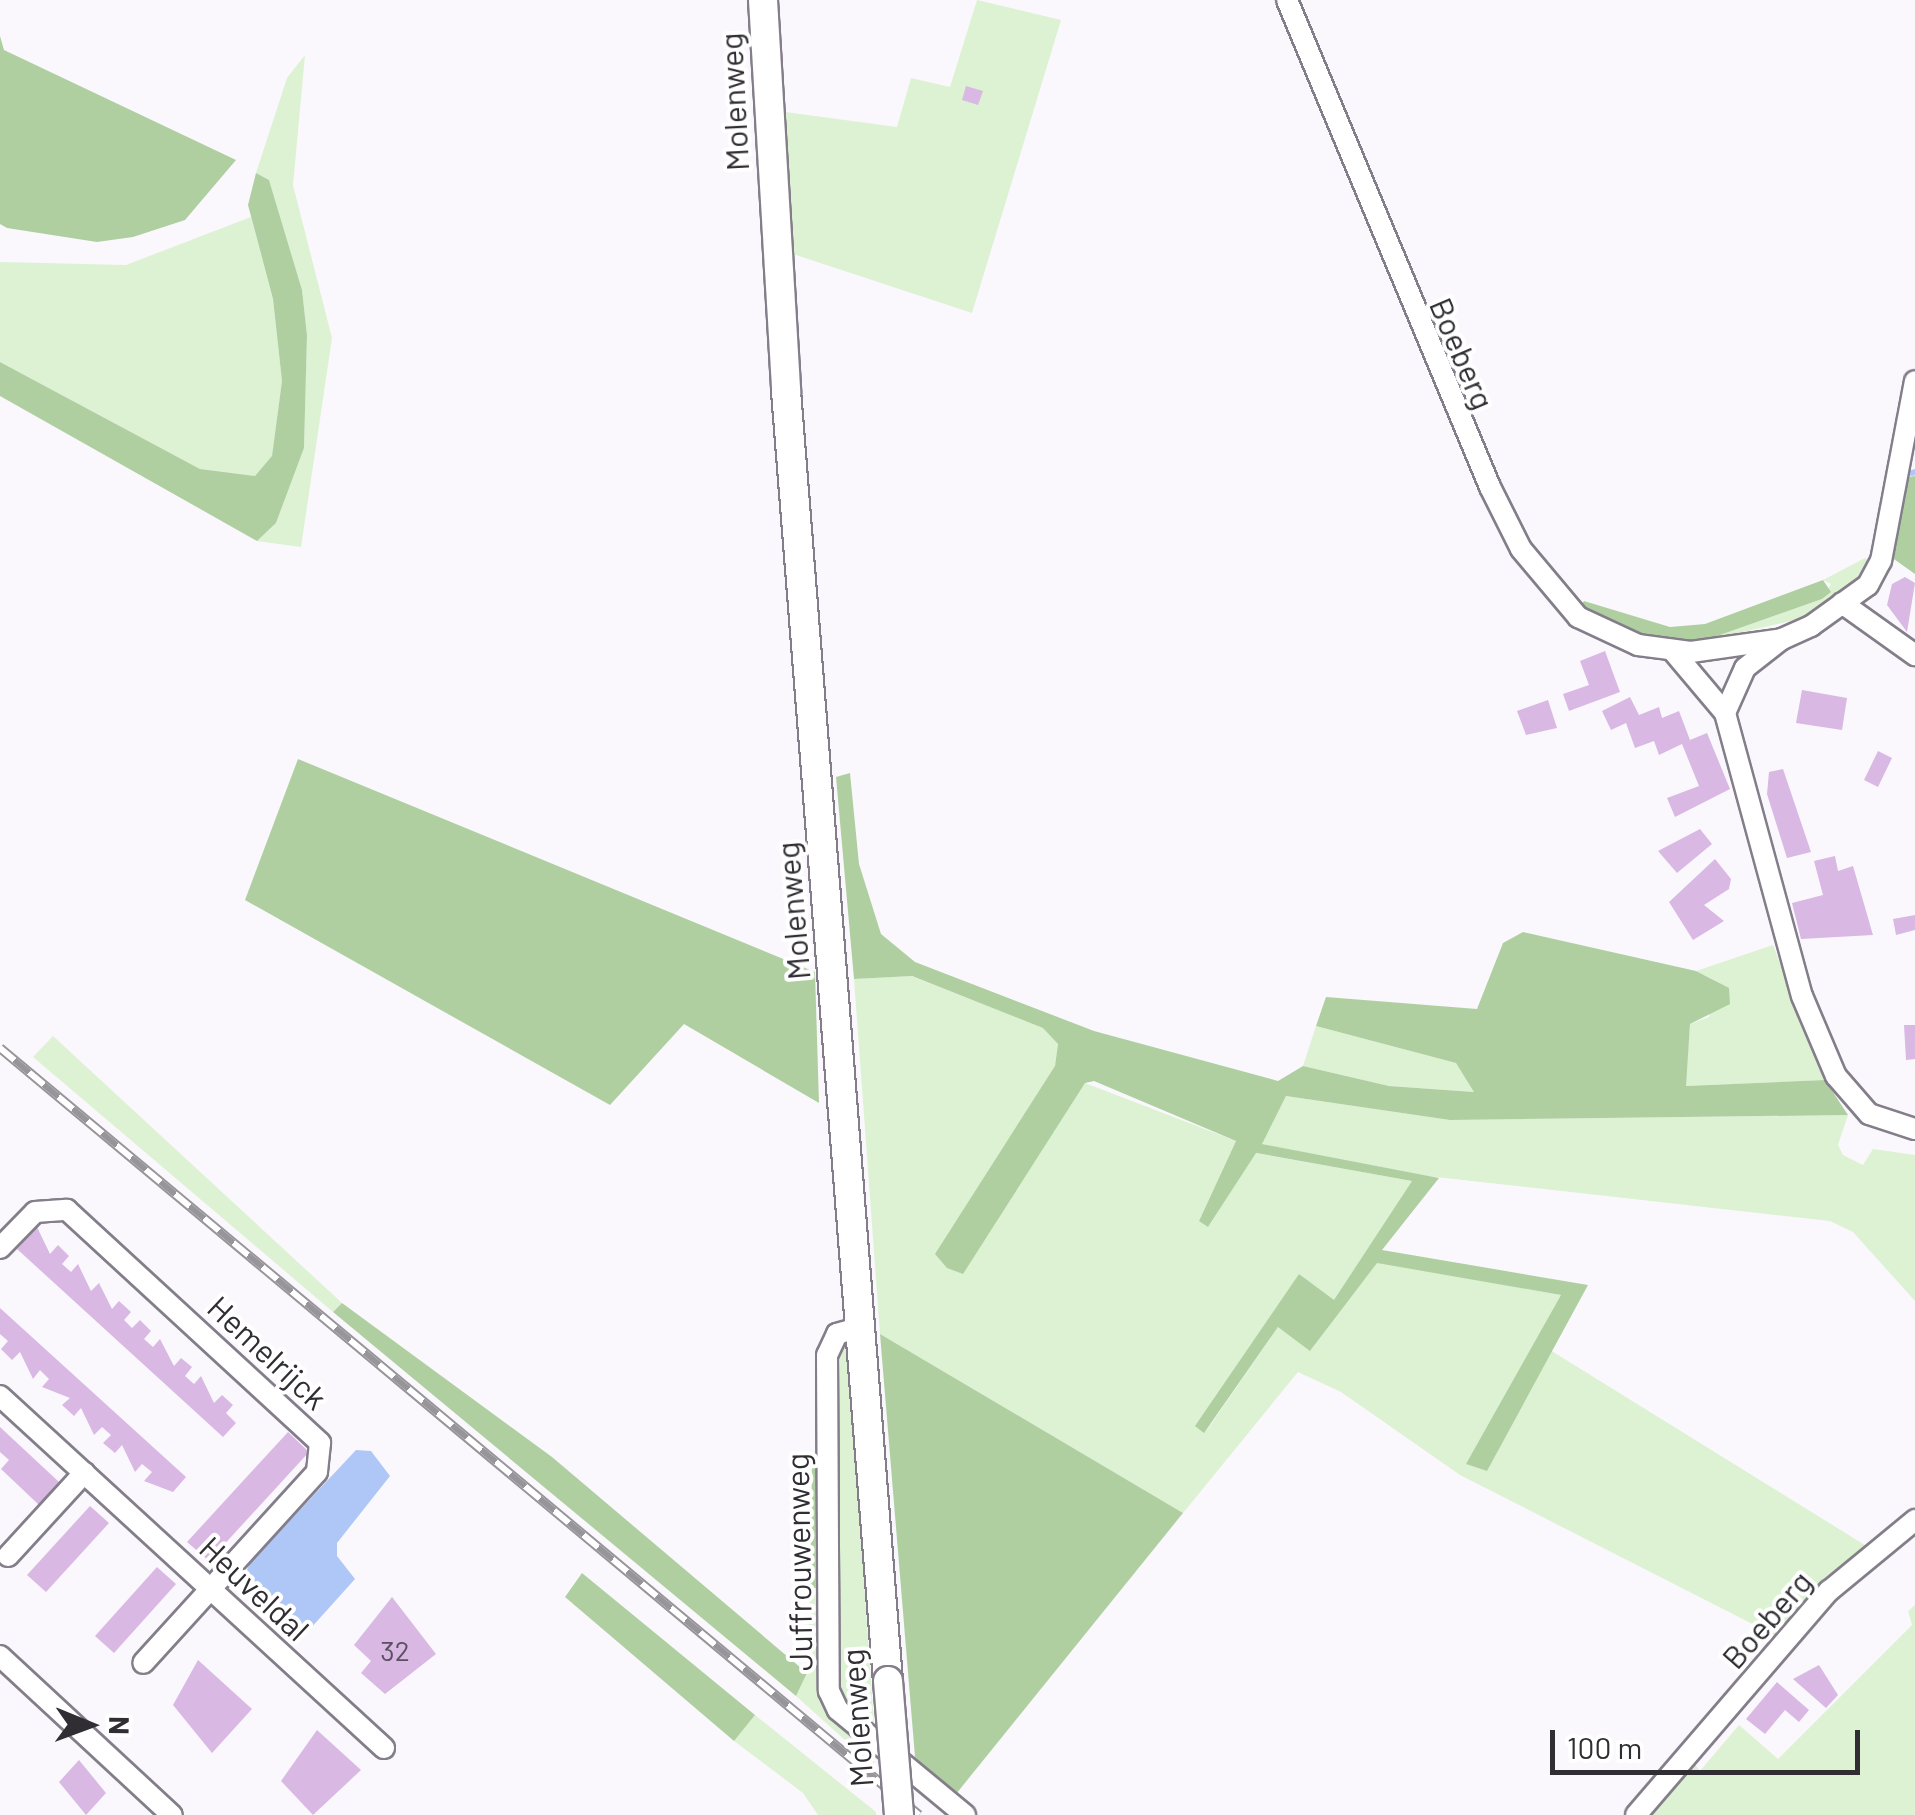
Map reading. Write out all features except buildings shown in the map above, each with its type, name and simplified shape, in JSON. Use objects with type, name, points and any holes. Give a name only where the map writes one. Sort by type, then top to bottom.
[{"type":"main road","name":"Molenweg","points":[[764,0],[786,392],[899,1815]]},
{"type":"street","name":"Boeberg","points":[[1287,0],[1441,381],[1520,549],[1578,617],[1607,634],[1672,650],[1782,640]]},
{"type":"street","name":"Boeberg","points":[[1725,713],[1744,668],[1868,584],[1881,561],[1915,381]]},
{"type":"street","points":[[1842,603],[1915,655]]},
{"type":"street","points":[[1672,650],[1725,713],[1766,878],[1821,1044],[1854,1102],[1915,1128]]},
{"type":"street","name":"Hemelrijck","points":[[0,1248],[36,1212],[66,1210],[316,1436],[316,1472],[144,1663]]},
{"type":"street","name":"Juffrouwenweg","points":[[860,1327],[836,1334],[827,1355],[829,1690],[838,1710],[965,1815]]},
{"type":"street","name":"Heuveldal","points":[[0,1396],[384,1748]]},
{"type":"street","points":[[8,1556],[84,1473]]},
{"type":"street","name":"Boeberg","points":[[1636,1815],[1829,1591],[1915,1520]]},
{"type":"street","points":[[0,1656],[172,1815]]},
{"type":"green space","points":[[977,0],[1061,20],[972,313],[793,254],[785,112],[897,127],[911,78],[950,87]]},
{"type":"green space","points":[[0,36],[4,50],[236,160],[185,220],[133,237],[97,242],[7,228],[0,224]]},
{"type":"green space","points":[[305,55],[293,185],[332,338],[301,547],[257,541],[276,523],[304,448],[307,335],[302,290],[269,180],[256,173],[287,78]]},
{"type":"green space","points":[[256,173],[269,180],[302,290],[307,335],[304,448],[276,523],[257,541],[0,396],[0,362],[200,469],[255,476],[272,456],[282,381],[273,299],[248,205]]},
{"type":"green space","points":[[251,217],[273,299],[282,381],[272,457],[255,476],[200,469],[0,362],[0,262],[126,265]]},
{"type":"green space","points":[[1915,476],[1915,574],[1891,557],[1908,477]]},
{"type":"green space","points":[[1865,558],[1872,564],[1866,575],[1809,617],[1703,641],[1822,599],[1831,584],[1823,580]]},
{"type":"green space","points":[[1823,580],[1831,592],[1822,599],[1703,641],[1653,640],[1580,607],[1584,601],[1670,627],[1705,624]]},
{"type":"green space","points":[[298,759],[815,972],[819,1103],[684,1024],[610,1105],[245,900]]},
{"type":"green space","points":[[850,773],[859,864],[881,934],[915,962],[1094,1031],[1278,1081],[1303,1066],[1389,1086],[1474,1092],[1456,1063],[1316,1026],[1326,997],[1477,1009],[1503,943],[1523,932],[1696,971],[1729,988],[1730,1004],[1690,1024],[1686,1086],[1825,1080],[1848,1115],[1450,1120],[1286,1096],[1262,1144],[1439,1178],[1382,1250],[1588,1285],[1487,1471],[1466,1464],[1561,1295],[1377,1263],[1310,1351],[1278,1327],[1204,1433],[1195,1426],[1299,1274],[1334,1300],[1412,1181],[1256,1153],[1208,1227],[1199,1221],[1236,1141],[1094,1081],[1085,1083],[963,1274],[947,1268],[935,1254],[1055,1066],[1058,1044],[1043,1028],[912,976],[854,979],[836,777]]},
{"type":"green space","points":[[1773,945],[1825,1080],[1685,1086],[1690,1024],[1709,1017],[1716,981],[1696,971]]},
{"type":"green space","points":[[911,976],[1044,1028],[1058,1044],[1055,1066],[1085,1083],[1236,1141],[1199,1221],[1209,1226],[1255,1153],[1412,1181],[1334,1301],[1299,1274],[1205,1433],[1278,1327],[1311,1350],[1376,1262],[1561,1295],[1467,1464],[1487,1471],[1550,1350],[1868,1547],[1780,1638],[1460,1475],[1341,1392],[1298,1372],[1183,1513],[880,1334],[854,979]]},
{"type":"green space","points":[[1316,1026],[1456,1063],[1475,1092],[1389,1086],[1303,1066]]},
{"type":"green space","points":[[53,1036],[342,1303],[333,1312],[33,1057]]},
{"type":"green space","points":[[1286,1096],[1450,1120],[1848,1115],[1838,1145],[1843,1155],[1863,1165],[1873,1149],[1915,1155],[1915,1301],[1853,1232],[1830,1221],[1427,1176],[1261,1144]]},
{"type":"green space","points":[[342,1303],[552,1457],[807,1673],[796,1696],[333,1312]]},
{"type":"green space","points":[[880,1334],[1183,1513],[956,1794],[915,1757]]},
{"type":"green space","points":[[845,1347],[874,1725],[838,1695],[835,1360]]},
{"type":"green space","points":[[812,1468],[823,1468],[822,1588],[810,1588]]},
{"type":"green space","points":[[582,1573],[755,1715],[734,1741],[565,1597]]},
{"type":"green space","points":[[810,1588],[822,1588],[821,1680],[873,1751],[875,1767],[796,1696],[807,1673]]},
{"type":"green space","points":[[1915,1605],[1915,1815],[1641,1815],[1691,1759],[1700,1771],[1739,1725],[1778,1759],[1912,1625],[1908,1611]]},
{"type":"green space","points":[[755,1715],[876,1815],[818,1815],[803,1793],[734,1741]]},
{"type":"water","points":[[356,1450],[371,1451],[390,1476],[337,1543],[337,1556],[355,1579],[301,1639],[239,1588],[250,1563]]},
{"type":"railway","points":[[0,1048],[919,1815]]}]
